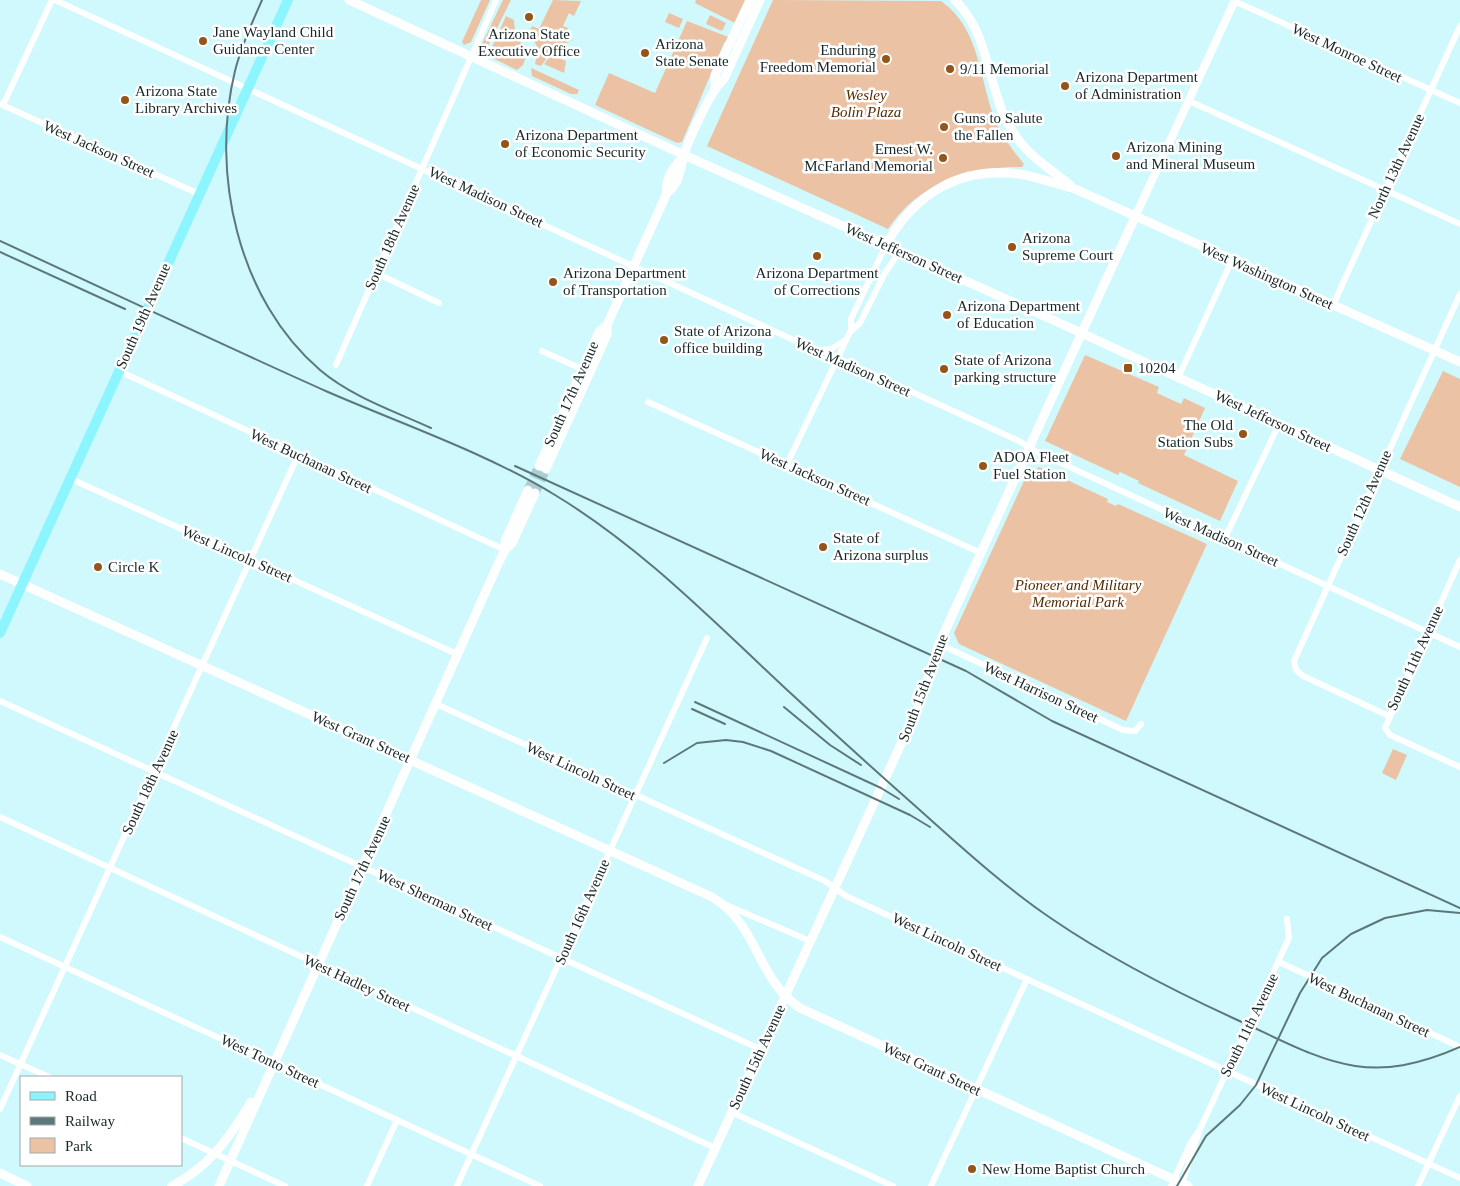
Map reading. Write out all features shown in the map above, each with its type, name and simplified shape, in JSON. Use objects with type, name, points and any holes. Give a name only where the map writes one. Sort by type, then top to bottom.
[{"type":"main road","name":"South 19th Avenue","points":[[0,632],[288,0]]},
{"type":"main road","name":"West Jefferson Street","points":[[349,0],[684,155],[900,251],[1460,507]]},
{"type":"main road","name":"South 17th Avenue","points":[[715,88],[715,75],[750,0]]},
{"type":"main road","name":"South 17th Avenue","points":[[542,468],[585,371],[599,332],[606,325],[667,193],[666,186],[676,165],[684,155],[715,88],[724,79],[760,0]]},
{"type":"main road","name":"West Washington Street","points":[[955,0],[966,10],[979,32],[1001,107],[1013,132],[1033,159],[1075,189]]},
{"type":"main road","name":"West Washington Street","points":[[886,245],[901,220],[921,200],[937,189],[971,176],[1005,172],[1020,174],[1075,189],[1460,362]]},
{"type":"main road","name":"South 15th Avenue","points":[[698,1186],[918,707],[939,644],[1135,217]]},
{"type":"main road","name":"South 17th Avenue","points":[[219,1186],[317,965],[459,655],[505,550],[505,541],[531,492]]},
{"type":"main road","name":"West Grant Street","points":[[0,574],[720,902],[743,924],[766,972],[785,997],[816,1016],[1179,1184]]},
{"type":"main road","points":[[172,1186],[199,1170],[216,1154],[242,1118],[273,1063]]},
{"type":"main road","points":[[0,1174],[27,1186]]},
{"type":"street","name":"West Madison Street","points":[[54,0],[247,87],[800,343],[820,350],[1460,647]]},
{"type":"street","points":[[2,104],[54,0]]},
{"type":"street","name":"South 18th Avenue","points":[[336,365],[496,0]]},
{"type":"street","points":[[1135,217],[1235,1]]},
{"type":"street","name":"West Monroe Street","points":[[1235,1],[1460,103]]},
{"type":"street","name":"North 13th Avenue","points":[[1333,305],[1460,26]]},
{"type":"street","points":[[1189,101],[1460,224]]},
{"type":"street","name":"West Jackson Street","points":[[2,104],[199,194]]},
{"type":"street","points":[[787,464],[851,330],[851,319],[886,245]]},
{"type":"street","points":[[820,350],[838,345],[860,323],[885,273],[900,251]]},
{"type":"street","points":[[1178,378],[1232,260]]},
{"type":"street","points":[[376,273],[439,303]]},
{"type":"street","name":"South 12th Avenue","points":[[1389,716],[1303,676],[1295,668],[1295,656],[1460,294]]},
{"type":"street","points":[[542,351],[585,371]]},
{"type":"street","name":"West Buchanan Street","points":[[119,371],[505,550]]},
{"type":"street","name":"West Jackson Street","points":[[648,402],[981,553]]},
{"type":"street","points":[[1225,538],[1279,424]]},
{"type":"street","name":"South 18th Avenue","points":[[0,1109],[298,455]]},
{"type":"street","name":"West Lincoln Street","points":[[69,478],[459,655]]},
{"type":"street","name":"South 11th Avenue","points":[[1460,560],[1389,716],[1385,730],[1390,735],[1460,767]]},
{"type":"street","name":"South 16th Avenue","points":[[457,1186],[518,1056],[609,850],[707,638]]},
{"type":"street","name":"West Harrison Street","points":[[939,644],[1123,730],[1135,731],[1141,724]]},
{"type":"street","name":"West Sherman Street","points":[[0,701],[760,1049]]},
{"type":"street","name":"West Lincoln Street","points":[[436,704],[826,882],[846,896],[1460,1178]]},
{"type":"street","name":"West Hadley Street","points":[[0,817],[715,1148]]},
{"type":"street","name":"West Grant Street","points":[[720,902],[810,941]]},
{"type":"street","name":"South 11th Avenue","points":[[1179,1184],[1200,1129],[1289,938],[1287,920]]},
{"type":"street","name":"West Tonto Street","points":[[0,937],[540,1186]]},
{"type":"street","name":"West Buchanan Street","points":[[1279,962],[1460,1047]]},
{"type":"street","points":[[931,1186],[1027,979]]},
{"type":"street","points":[[0,1055],[47,1076]]},
{"type":"street","points":[[1418,1186],[1460,1096]]},
{"type":"street","points":[[732,1112],[893,1186]]},
{"type":"street","points":[[367,1186],[396,1120]]},
{"type":"street","points":[[182,1138],[285,1186]]},
{"type":"green space","points":[[481,0],[490,0],[471,42],[464,45],[462,42]]},
{"type":"green space","points":[[503,0],[511,0],[484,54],[480,48]]},
{"type":"green space","points":[[553,0],[581,1],[574,16],[569,13],[563,26],[568,28],[567,37],[573,40],[554,48],[541,66],[535,64],[538,48],[529,32],[532,26],[539,29]]},
{"type":"green space","points":[[696,0],[747,0],[737,24],[695,3]]},
{"type":"green space","name":"Wesley Bolin Plaza","points":[[773,0],[941,1],[964,26],[977,57],[996,122],[1008,144],[1024,164],[1022,167],[983,170],[947,180],[915,199],[888,229],[707,146]]},
{"type":"green space","points":[[669,13],[683,19],[679,28],[665,22]]},
{"type":"green space","points":[[710,15],[726,23],[722,31],[706,24]]},
{"type":"green space","points":[[506,16],[514,20],[515,32],[527,54],[523,65],[517,70],[488,56]]},
{"type":"green space","points":[[687,21],[731,38],[724,43],[682,142],[677,143],[595,105],[609,73],[655,93]]},
{"type":"green space","points":[[551,55],[566,61],[564,73],[544,64]]},
{"type":"green space","points":[[531,68],[579,90],[577,94],[571,94],[532,76]]},
{"type":"green space","points":[[1085,355],[1159,387],[1157,393],[1181,404],[1184,398],[1205,408],[1184,455],[1238,481],[1220,521],[1138,483],[1139,481],[1120,472],[1118,475],[1045,441]]},
{"type":"green space","points":[[1443,371],[1460,379],[1460,487],[1400,459]]},
{"type":"green space","name":"Pioneer and Military Memorial Park","points":[[1039,467],[1108,499],[1107,502],[1116,506],[1118,504],[1207,544],[1126,721],[959,644],[954,633],[1024,481]]},
{"type":"green space","points":[[1393,749],[1407,755],[1396,780],[1382,773]]},
{"type":"tunnel","points":[[528,490],[539,466]]},
{"type":"tunnel","points":[[535,493],[546,469]]},
{"type":"railway","points":[[262,0],[237,62],[228,110],[226,151],[229,192],[237,232],[250,272],[269,308],[292,341],[320,370],[332,380],[359,396],[431,428]]},
{"type":"railway","points":[[0,241],[328,392],[500,465],[587,515],[675,586],[849,746],[998,878],[1052,919],[1118,960],[1186,996],[1292,1045],[1343,1064],[1369,1067],[1396,1066],[1426,1060],[1460,1047]]},
{"type":"railway","points":[[0,252],[125,309]]},
{"type":"railway","points":[[515,466],[966,671],[1052,721],[1460,908]]},
{"type":"railway","points":[[695,702],[881,788],[899,799]]},
{"type":"railway","points":[[784,707],[830,745],[861,765]]},
{"type":"railway","points":[[692,709],[725,724]]},
{"type":"railway","points":[[664,763],[697,743],[726,740],[743,742],[771,751],[910,815],[930,827]]},
{"type":"railway","points":[[1177,1186],[1206,1136],[1240,1105],[1256,1085],[1300,993],[1322,958],[1351,934],[1385,918],[1427,910],[1460,913]]},
{"type":"place","name":"Arizona State Executive Office","points":[[529,17]]},
{"type":"place","name":"Jane Wayland Child Guidance Center","points":[[203,41]]},
{"type":"place","name":"Arizona State Senate","points":[[645,53]]},
{"type":"place","name":"Enduring Freedom Memorial","points":[[886,59]]},
{"type":"place","name":"9/11 Memorial","points":[[950,69]]},
{"type":"place","name":"Arizona Department of Administration","points":[[1065,86]]},
{"type":"place","name":"Arizona State Library Archives","points":[[125,100]]},
{"type":"place","name":"Guns to Salute the Fallen","points":[[944,127]]},
{"type":"place","name":"Arizona Department of Economic Security","points":[[505,144]]},
{"type":"place","name":"Arizona Mining and Mineral Museum","points":[[1116,156]]},
{"type":"place","name":"Ernest W. McFarland Memorial","points":[[943,158]]},
{"type":"place","name":"Arizona Supreme Court","points":[[1012,247]]},
{"type":"place","name":"Arizona Department of Corrections","points":[[817,256]]},
{"type":"place","name":"Arizona Department of Transportation","points":[[553,282]]},
{"type":"place","name":"Arizona Department of Education","points":[[947,315]]},
{"type":"place","name":"State of Arizona office building","points":[[664,340]]},
{"type":"place","name":"10204","points":[[1128,368]]},
{"type":"place","name":"State of Arizona parking structure","points":[[944,369]]},
{"type":"place","name":"The Old Station Subs","points":[[1243,434]]},
{"type":"place","name":"ADOA Fleet Fuel Station","points":[[983,466]]},
{"type":"place","name":"State of Arizona surplus","points":[[823,547]]},
{"type":"place","name":"Circle K","points":[[98,567]]},
{"type":"place","name":"New Home Baptist Church","points":[[972,1169]]}]
